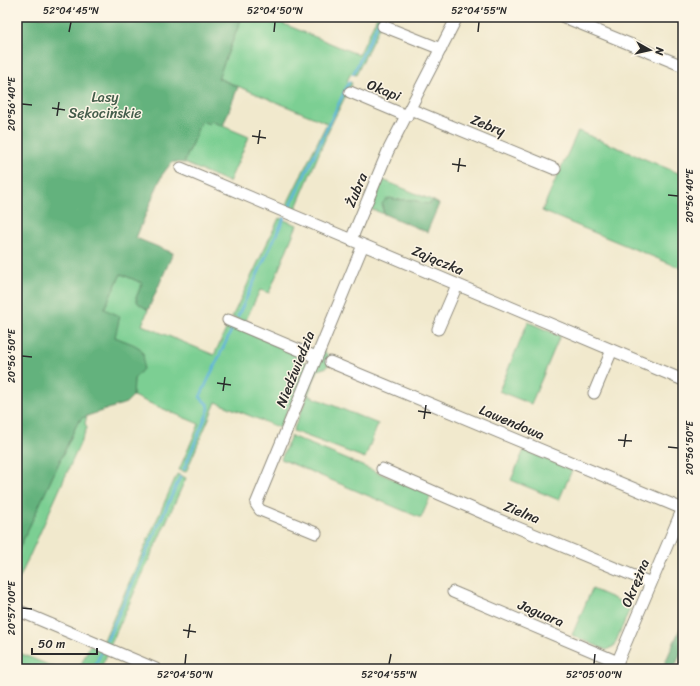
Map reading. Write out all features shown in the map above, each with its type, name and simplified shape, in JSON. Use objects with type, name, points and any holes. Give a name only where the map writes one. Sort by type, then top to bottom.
[{"type":"street","points":[[408,112],[457,17]]},
{"type":"street","points":[[564,17],[683,66]]},
{"type":"street","points":[[383,26],[441,49]]},
{"type":"street","name":"Okapi","points":[[350,92],[408,112]]},
{"type":"street","name":"Żubra","points":[[351,240],[388,152],[408,112]]},
{"type":"street","name":"Zebry","points":[[408,112],[555,169]]},
{"type":"street","name":"Zajączka","points":[[181,168],[683,380]]},
{"type":"street","name":"Niedźwiedzia","points":[[316,533],[260,510],[256,504],[363,245]]},
{"type":"street","points":[[438,329],[457,285]]},
{"type":"street","points":[[228,320],[316,357]]},
{"type":"street","points":[[594,393],[612,350]]},
{"type":"street","name":"Lawendowa","points":[[330,362],[683,509]]},
{"type":"street","name":"Zielna","points":[[382,469],[651,583]]},
{"type":"street","name":"Okrężna","points":[[616,666],[683,509]]},
{"type":"street","name":"Jaguara","points":[[452,592],[616,666]]},
{"type":"street","points":[[17,610],[156,669]]},
{"type":"green space","name":"Lasy Sękocińskie","points":[[17,17],[242,17],[218,78],[238,87],[223,126],[211,121],[209,124],[201,121],[184,163],[172,162],[162,175],[136,238],[173,253],[148,310],[138,303],[136,298],[142,283],[121,274],[104,309],[120,316],[115,337],[134,344],[141,350],[143,355],[143,369],[134,379],[133,396],[126,403],[82,418],[77,424],[17,553]]},
{"type":"green space","points":[[242,17],[267,17],[359,55],[377,17],[384,17],[356,75],[351,73],[347,81],[352,83],[331,125],[295,210],[286,206],[327,123],[218,78]]},
{"type":"green space","points":[[201,121],[211,121],[249,137],[229,182],[184,163]]},
{"type":"green space","points":[[578,131],[683,175],[683,269],[542,211]]},
{"type":"green space","points":[[383,180],[434,201],[426,204],[412,200],[398,200],[390,198],[382,208],[384,214],[371,209]]},
{"type":"green space","points":[[390,198],[398,200],[412,200],[426,204],[434,201],[439,204],[427,232],[384,214],[382,204],[385,200]]},
{"type":"green space","points":[[279,218],[297,225],[269,293],[260,290],[245,322],[232,317]]},
{"type":"green space","points":[[121,274],[142,283],[136,298],[138,303],[148,310],[142,325],[214,355],[229,323],[303,357],[307,366],[280,428],[216,402],[186,472],[179,470],[199,424],[133,396],[134,378],[143,369],[140,348],[115,337],[104,309]]},
{"type":"green space","points":[[528,322],[560,336],[531,404],[499,391]]},
{"type":"green space","points":[[322,350],[330,358],[327,367],[318,370],[308,395],[305,394]]},
{"type":"green space","points":[[308,395],[378,424],[365,458],[293,431]]},
{"type":"green space","points":[[87,416],[85,423],[87,428],[17,584],[17,553],[77,424],[82,418]]},
{"type":"green space","points":[[291,436],[431,495],[421,518],[281,459]]},
{"type":"green space","points":[[524,450],[572,470],[559,500],[511,480]]},
{"type":"green space","points":[[177,474],[186,478],[110,646],[103,642]]},
{"type":"green space","points":[[592,589],[631,606],[614,646],[606,650],[572,635]]},
{"type":"green space","points":[[683,622],[683,648],[674,669],[672,669],[664,665]]},
{"type":"green space","points":[[90,645],[108,653],[100,669],[79,669]]},
{"type":"green space","points":[[17,652],[58,669],[17,669]]},
{"type":"waterway","points":[[353,74],[381,17]]},
{"type":"waterway","points":[[289,208],[349,82]]},
{"type":"waterway","points":[[238,316],[284,218]]},
{"type":"waterway","points":[[184,469],[209,409],[208,405],[200,397],[232,329]]},
{"type":"waterway","points":[[107,640],[180,477]]},
{"type":"waterway","points":[[94,669],[101,652]]}]
